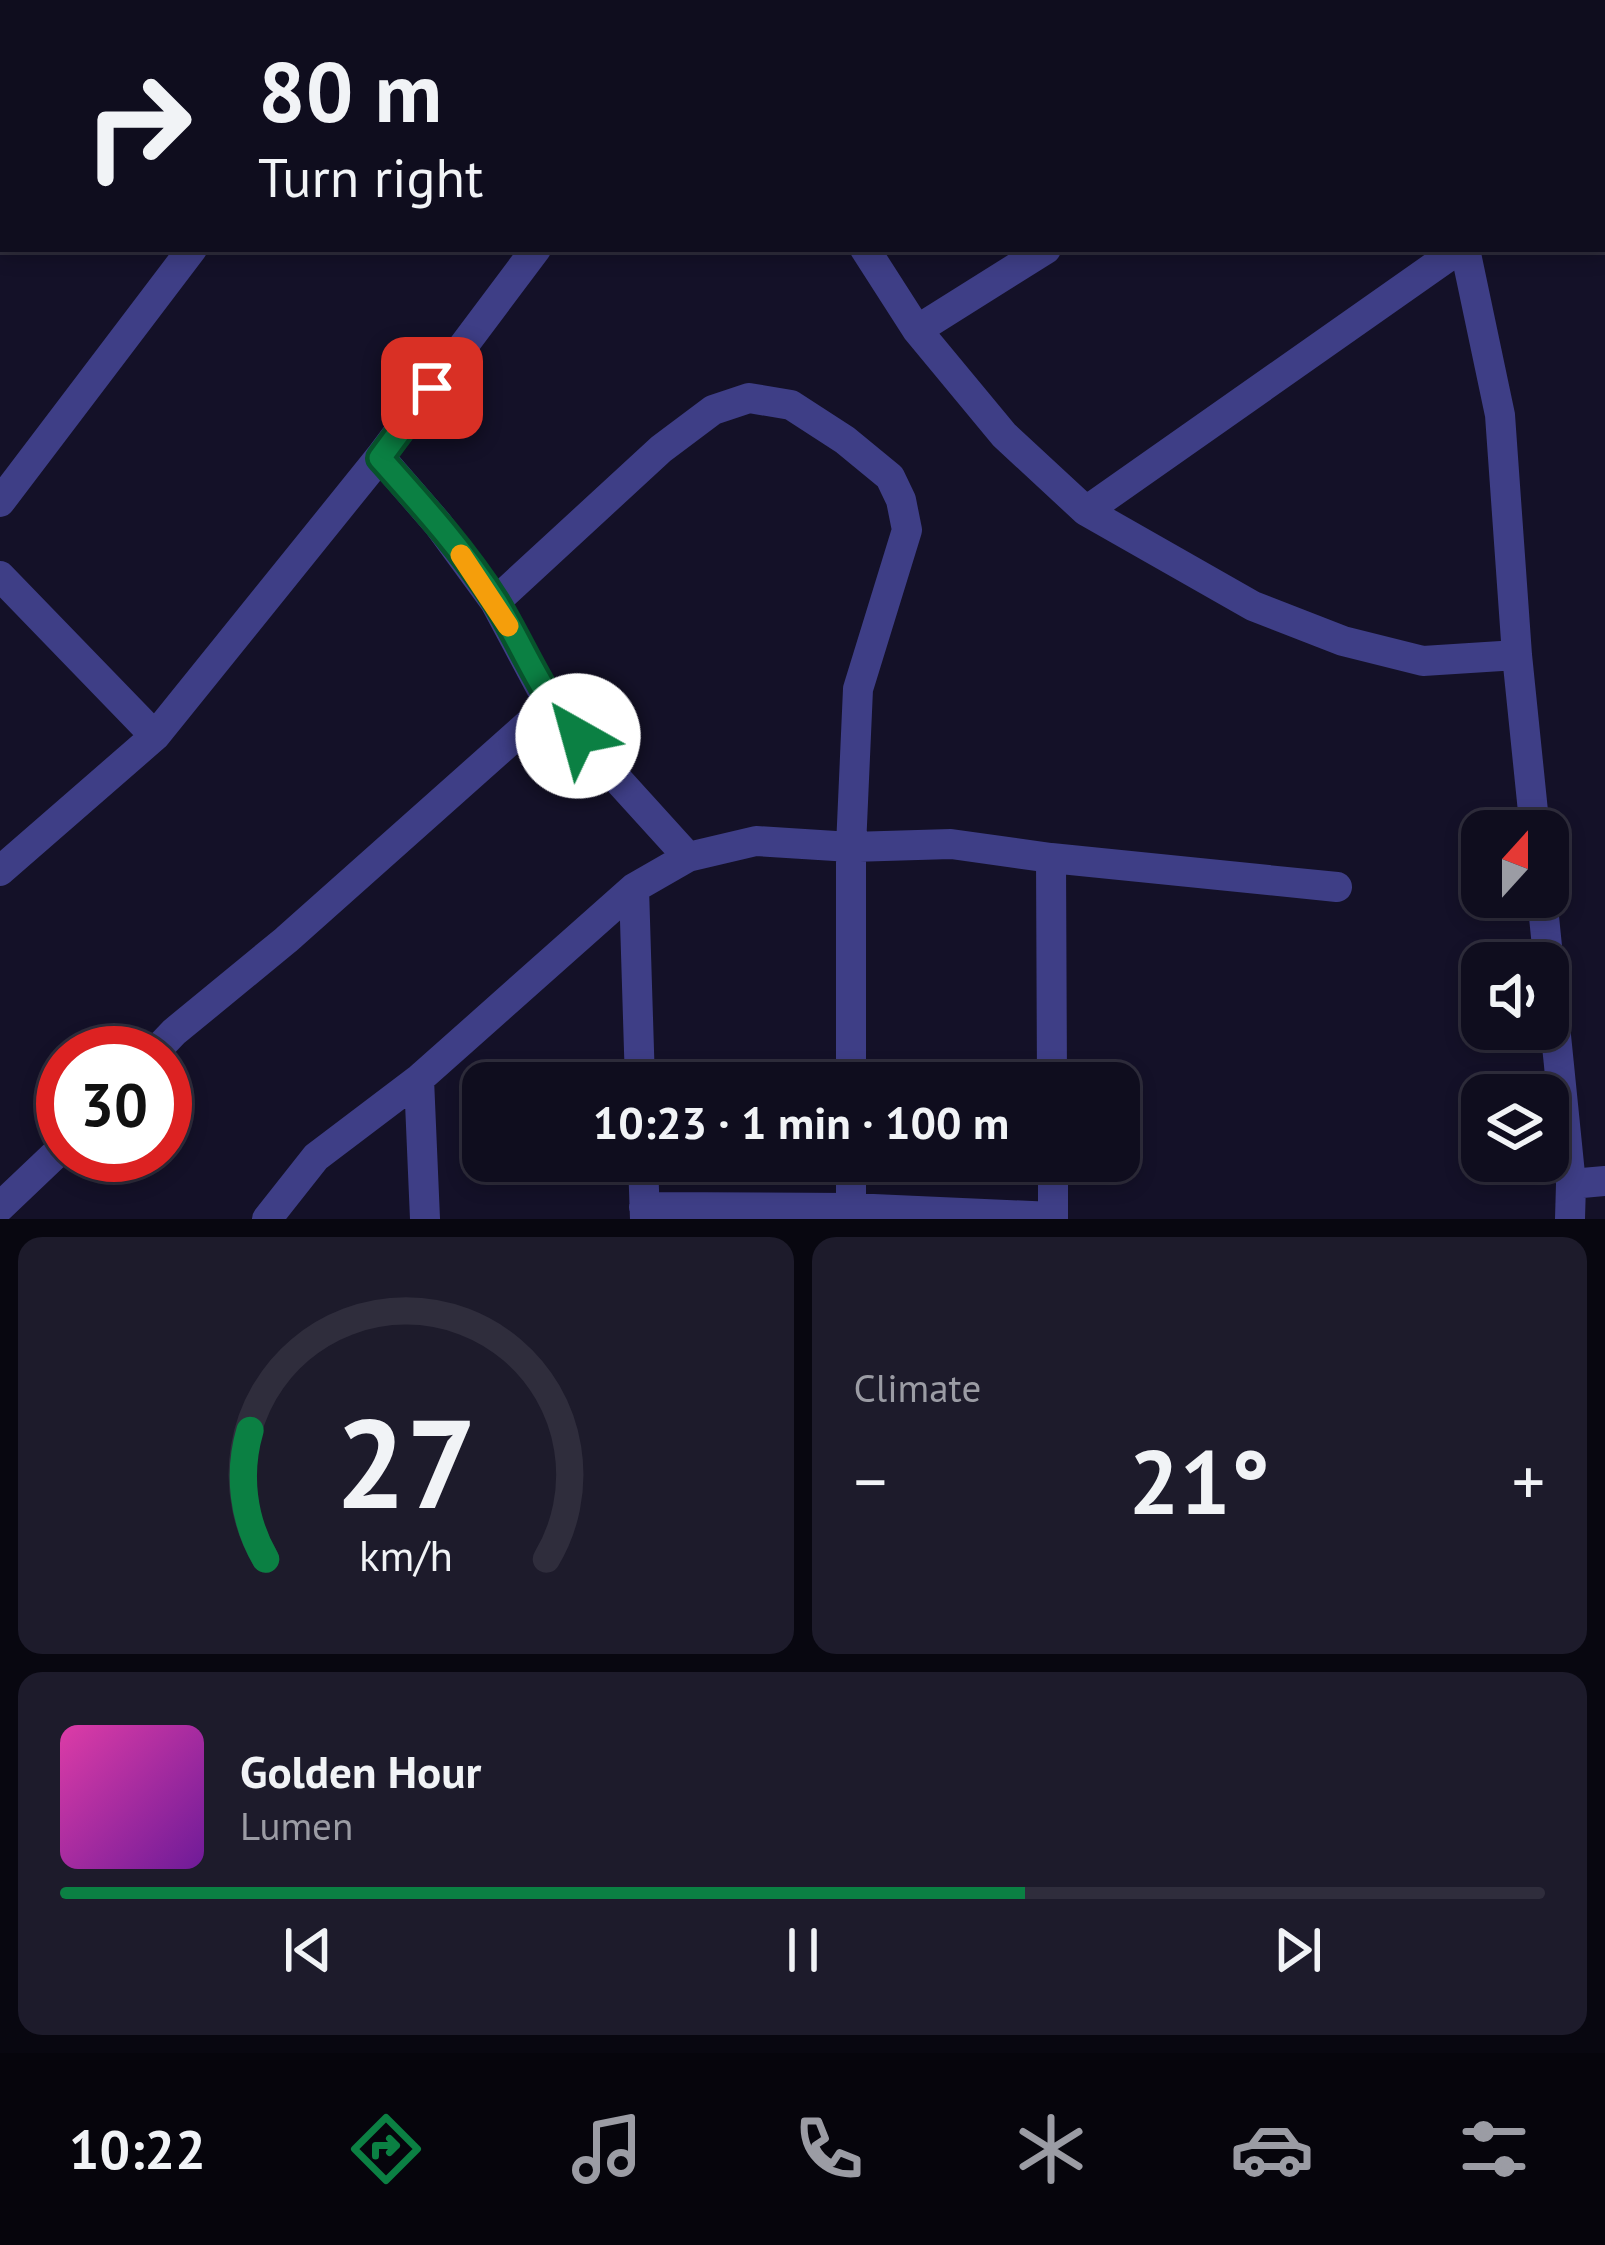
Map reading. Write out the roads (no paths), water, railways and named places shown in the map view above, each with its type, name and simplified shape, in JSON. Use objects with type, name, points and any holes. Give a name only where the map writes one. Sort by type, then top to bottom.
[{"type":"street","points":[[0,502],[190,252]]},
{"type":"street","points":[[0,871],[155,736],[380,458],[534,252]]},
{"type":"street","points":[[867,252],[916,330],[1004,435],[1086,511],[1253,606],[1343,641],[1424,661],[1517,655]]},
{"type":"street","points":[[916,330],[1041,252]]},
{"type":"street","points":[[1086,511],[1458,252]]},
{"type":"street","points":[[1463,252],[1500,415],[1533,810]]},
{"type":"street","points":[[496,602],[661,449],[713,410],[749,398],[791,405],[890,477],[907,530],[858,688],[851,847],[851,1062]]},
{"type":"street","points":[[380,458],[438,524],[496,602],[550,705],[688,857]]},
{"type":"street","points":[[0,576],[155,736]]},
{"type":"street","points":[[181,1026],[286,940],[550,705]]},
{"type":"street","points":[[267,1219],[316,1157],[418,1078],[634,888],[688,857],[756,841],[851,847],[951,844],[1336,886]]},
{"type":"street","points":[[1051,858],[1052,1062]]},
{"type":"street","points":[[634,888],[639,1062]]},
{"type":"street","points":[[1544,918],[1571,1184],[1570,1219]]},
{"type":"street","points":[[418,1078],[424,1219]]},
{"type":"street","points":[[0,1207],[36,1173]]},
{"type":"street","points":[[1571,1184],[1605,1181]]},
{"type":"street","points":[[644,1182],[645,1213],[1053,1218],[1053,1182]]},
{"type":"street","points":[[850,1213],[851,1182]]}]
